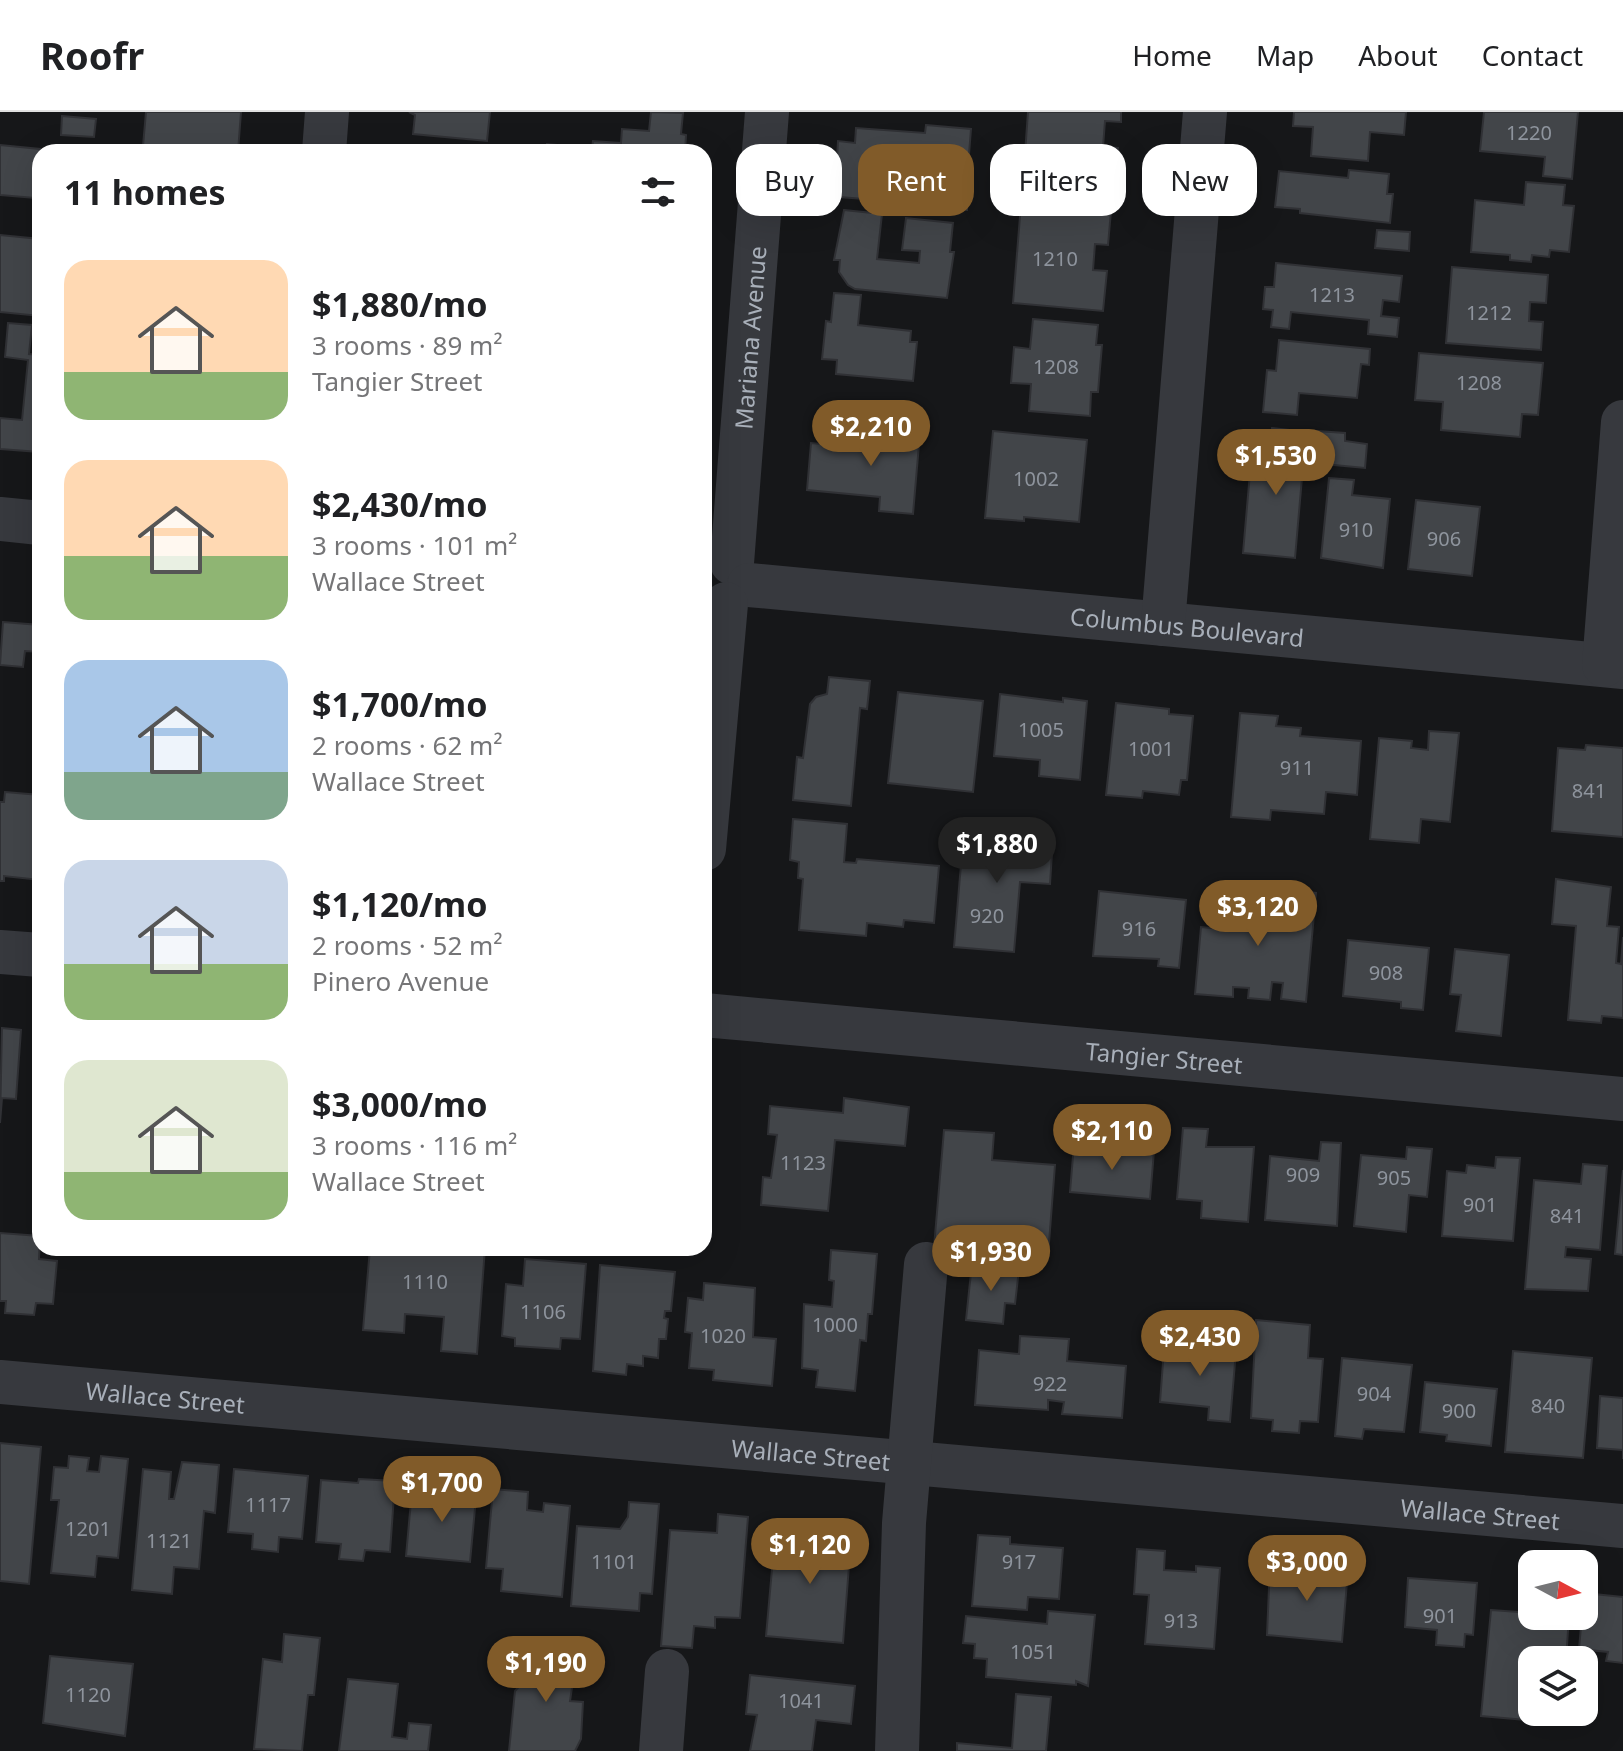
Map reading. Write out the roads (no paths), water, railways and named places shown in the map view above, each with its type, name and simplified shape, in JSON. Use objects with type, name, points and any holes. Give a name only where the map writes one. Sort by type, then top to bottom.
[{"type":"street","points":[[325,144],[327,112]]},
{"type":"street","name":"Mariana Avenue","points":[[712,743],[767,112]]},
{"type":"street","points":[[1163,624],[1205,112]]},
{"type":"street","points":[[1614,666],[1623,422]]},
{"type":"street","points":[[0,519],[32,522]]},
{"type":"street","name":"Columbus Boulevard","points":[[724,583],[1614,666]]},
{"type":"street","points":[[0,952],[32,954]]},
{"type":"street","name":"Tangier Street","points":[[712,1016],[1623,1099]]},
{"type":"street","points":[[897,1751],[904,1523],[926,1264]]},
{"type":"street","name":"Wallace Street","points":[[0,1382],[1623,1526]]},
{"type":"street","points":[[661,1751],[667,1671]]}]
